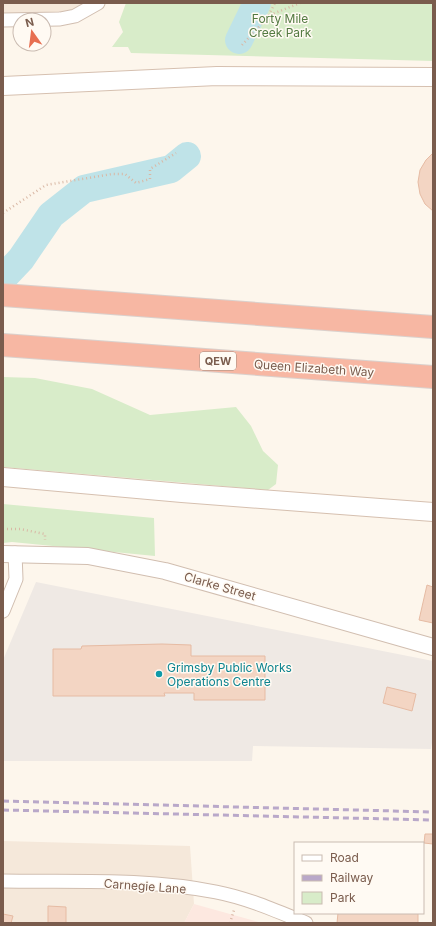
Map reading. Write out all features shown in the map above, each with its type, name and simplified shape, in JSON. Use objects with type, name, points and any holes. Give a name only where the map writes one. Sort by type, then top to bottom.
[{"type":"highway","points":[[5,295],[433,327]]},
{"type":"highway","name":"Queen Elizabeth Way","points":[[3,344],[433,377]]},
{"type":"main road","points":[[3,86],[217,76],[433,77]]},
{"type":"main road","points":[[3,477],[182,493],[433,512]]},
{"type":"street","points":[[3,20],[60,19],[75,16],[98,3]]},
{"type":"street","points":[[3,611],[16,579],[9,554]]},
{"type":"street","name":"Clarke Street","points":[[9,554],[88,556],[165,570],[433,647]]},
{"type":"street","name":"Carnegie Lane","points":[[3,881],[165,884],[217,892],[252,902],[306,923]]},
{"type":"path","points":[[242,44],[269,15],[275,3]]},
{"type":"path","points":[[269,15],[300,3]]},
{"type":"path","points":[[3,213],[46,185],[112,174],[125,174],[136,182],[150,179],[150,169],[176,153]]},
{"type":"path","points":[[3,529],[45,534],[44,556]]},
{"type":"path","points":[[230,923],[235,908]]},
{"type":"shaded area","points":[[3,3],[100,3],[52,15],[52,12],[12,12],[12,16],[3,16]]},
{"type":"shaded area","points":[[36,582],[433,661],[433,736],[431,749],[253,746],[252,761],[3,761],[3,660]]},
{"type":"shaded area","points":[[3,841],[190,846],[194,904],[184,923],[3,923]]},
{"type":"shaded area","points":[[194,904],[262,923],[184,923]]},
{"type":"green space","name":"Forty Mile Creek Park","points":[[126,3],[433,3],[433,61],[131,53],[128,47],[112,47],[123,32],[119,22]]},
{"type":"green space","points":[[3,377],[35,378],[92,389],[150,415],[236,407],[251,426],[263,451],[278,465],[276,484],[268,490],[3,467]]},
{"type":"green space","points":[[3,504],[154,518],[155,556],[12,542],[3,543]]},
{"type":"building","points":[[433,153],[433,211],[425,204],[420,194],[418,182],[420,170],[426,160]]},
{"type":"building","points":[[427,585],[433,587],[433,623],[419,620]]},
{"type":"building","name":"Grimsby Public Works Operations Centre","points":[[162,644],[191,645],[191,656],[265,656],[265,700],[194,700],[194,693],[164,693],[165,696],[53,696],[53,649],[81,649],[82,646]]},
{"type":"building","points":[[387,687],[416,694],[412,711],[383,703]]},
{"type":"building","points":[[425,834],[433,834],[433,844],[424,843]]},
{"type":"building","points":[[48,906],[66,907],[66,923],[48,923]]},
{"type":"building","points":[[3,914],[13,916],[11,923],[3,923]]},
{"type":"building","points":[[338,914],[418,914],[418,923],[337,923]]},
{"type":"waterway","points":[[239,40],[257,3]]},
{"type":"waterway","points":[[3,278],[21,259],[51,215],[84,189],[171,169],[187,156]]},
{"type":"railway","points":[[3,801],[433,812]]},
{"type":"railway","points":[[3,810],[433,820]]},
{"type":"place","name":"Grimsby Public Works Operations Centre","points":[[159,674]]}]
